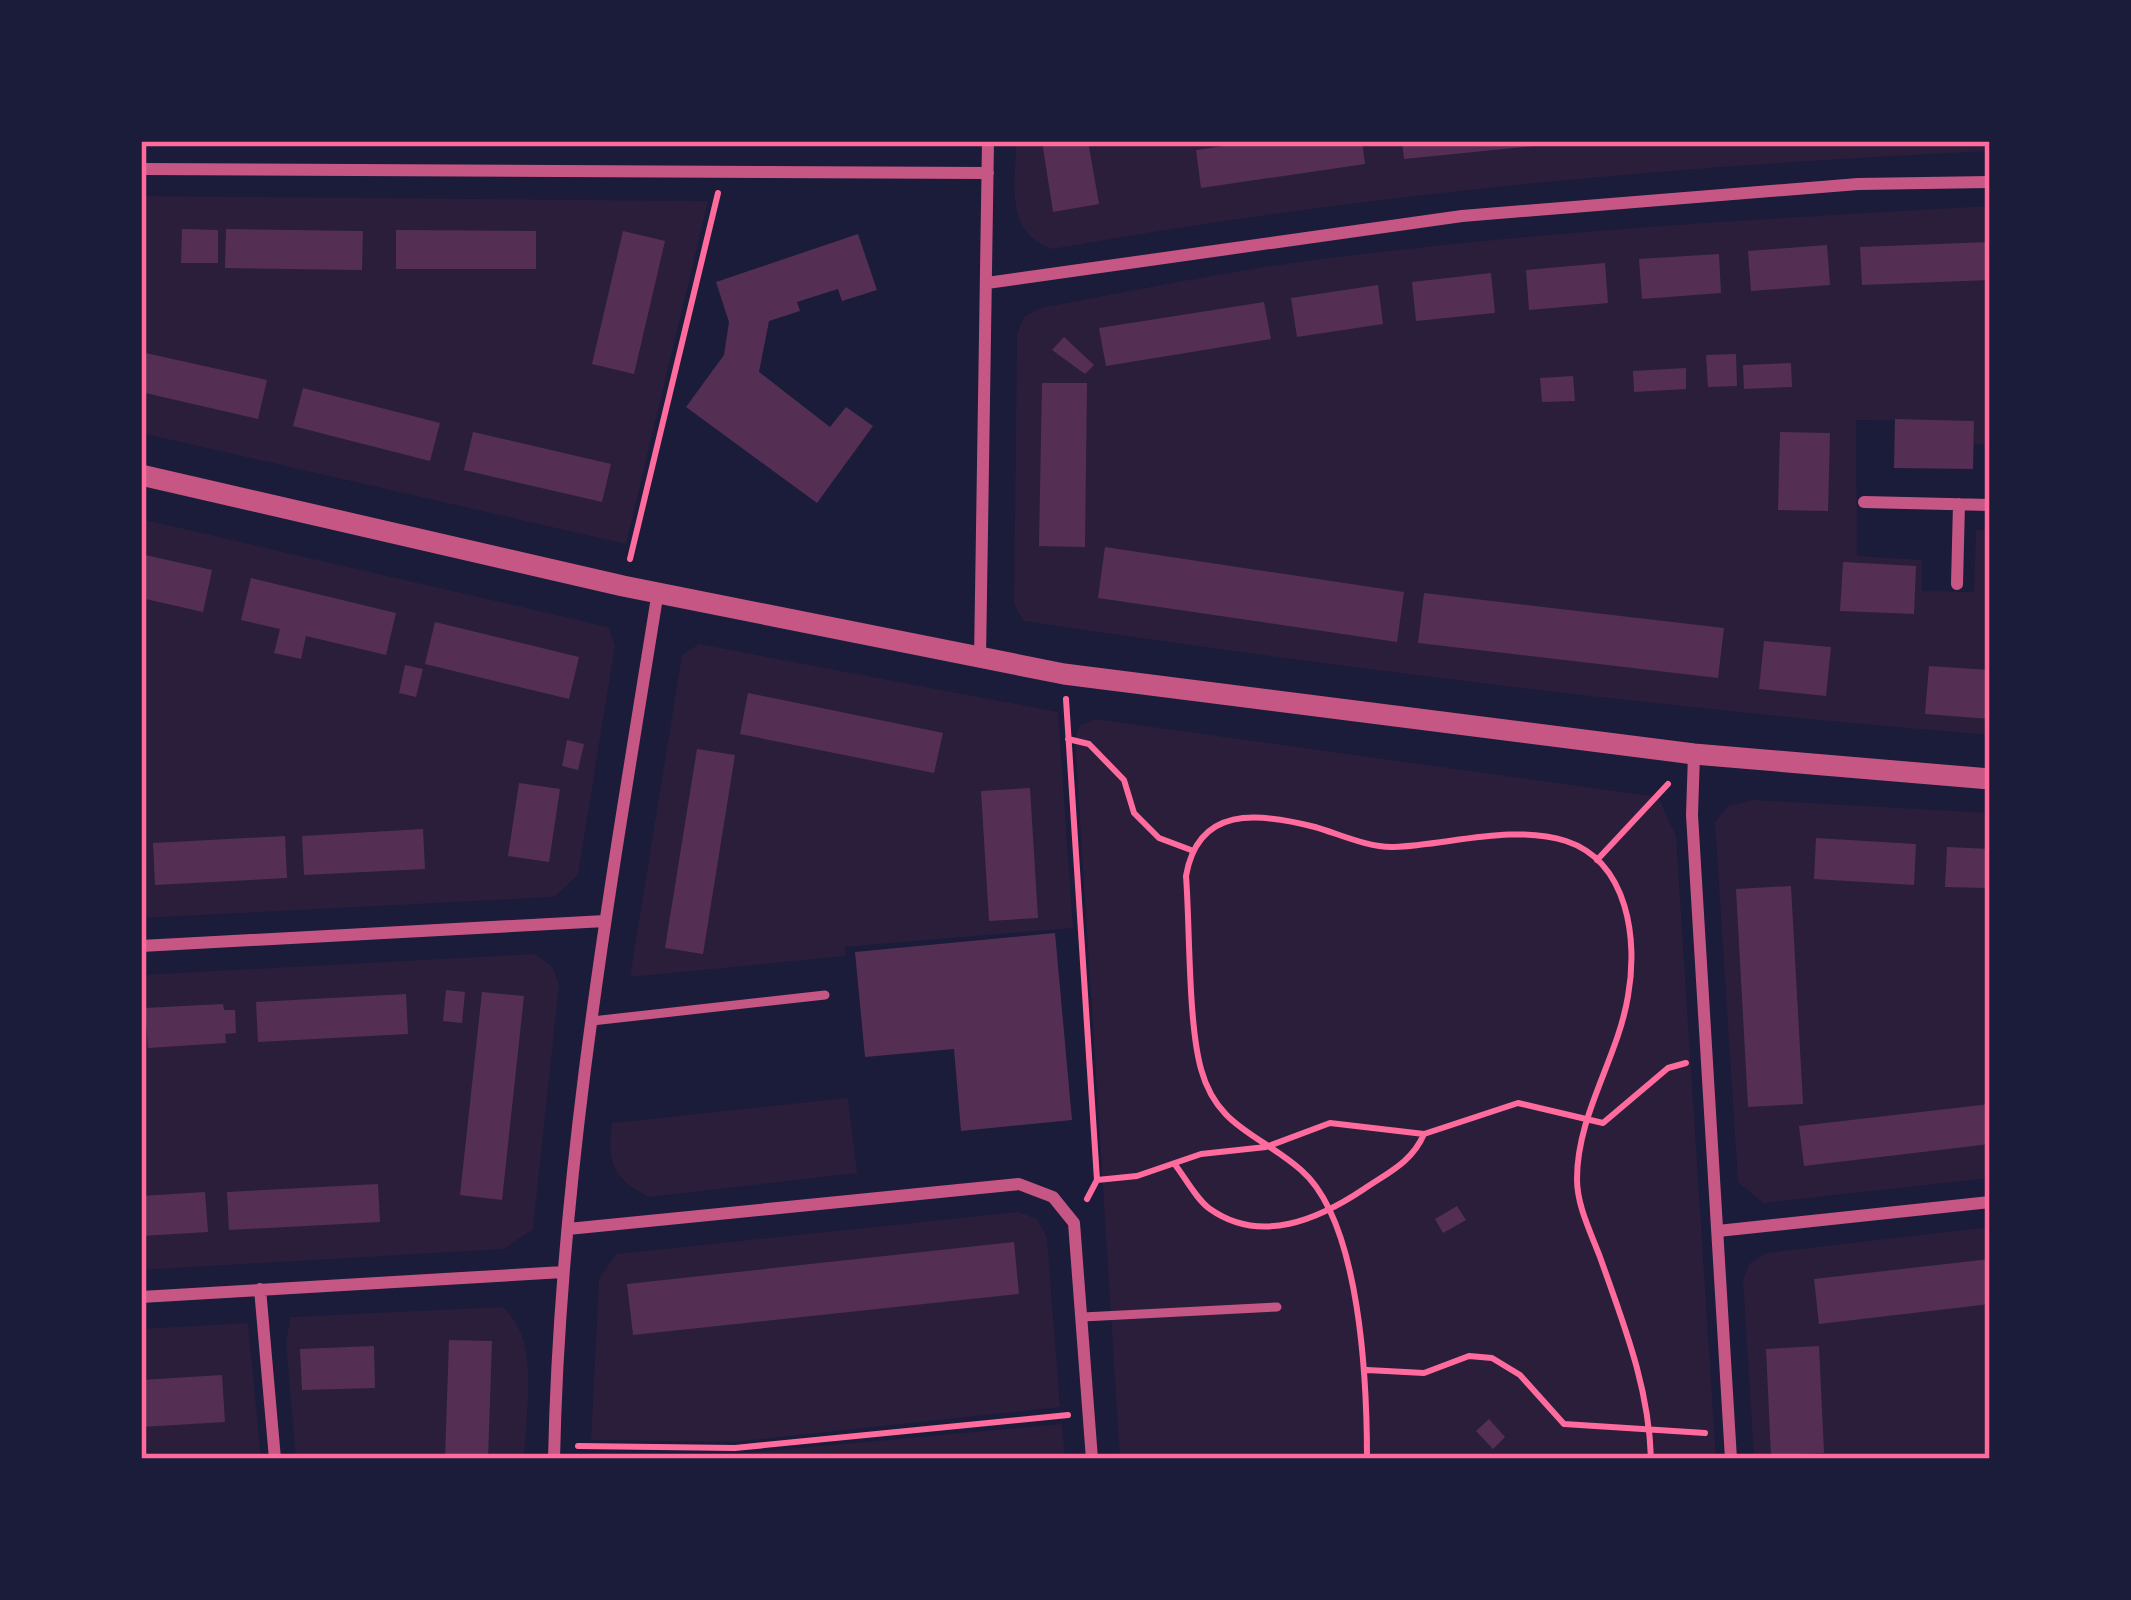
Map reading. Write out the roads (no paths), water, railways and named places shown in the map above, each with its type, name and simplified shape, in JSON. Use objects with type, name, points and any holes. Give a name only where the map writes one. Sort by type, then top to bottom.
[{"type":"street","points":[[980,658],[988,141]]},
{"type":"street","points":[[141,169],[988,173]]},
{"type":"street","points":[[987,283],[1462,216],[1858,184],[1990,182]]},
{"type":"street","points":[[141,475],[623,586],[1064,674],[1694,754],[1990,779]]},
{"type":"street","points":[[1864,502],[1990,505]]},
{"type":"street","points":[[1957,584],[1959,504]]},
{"type":"street","points":[[554,1452],[562,1272],[592,1021],[658,591]]},
{"type":"street","points":[[1694,754],[1692,815],[1731,1459]]},
{"type":"street","points":[[141,946],[605,921]]},
{"type":"street","points":[[568,1229],[1019,1184],[1053,1197],[1074,1223],[1092,1459]]},
{"type":"street","points":[[1718,1231],[1990,1202]]},
{"type":"street","points":[[141,1297],[562,1272]]},
{"type":"street","points":[[260,1289],[275,1459]]},
{"type":"lane","points":[[592,1021],[825,995]]},
{"type":"lane","points":[[1083,1317],[1277,1307]]}]
